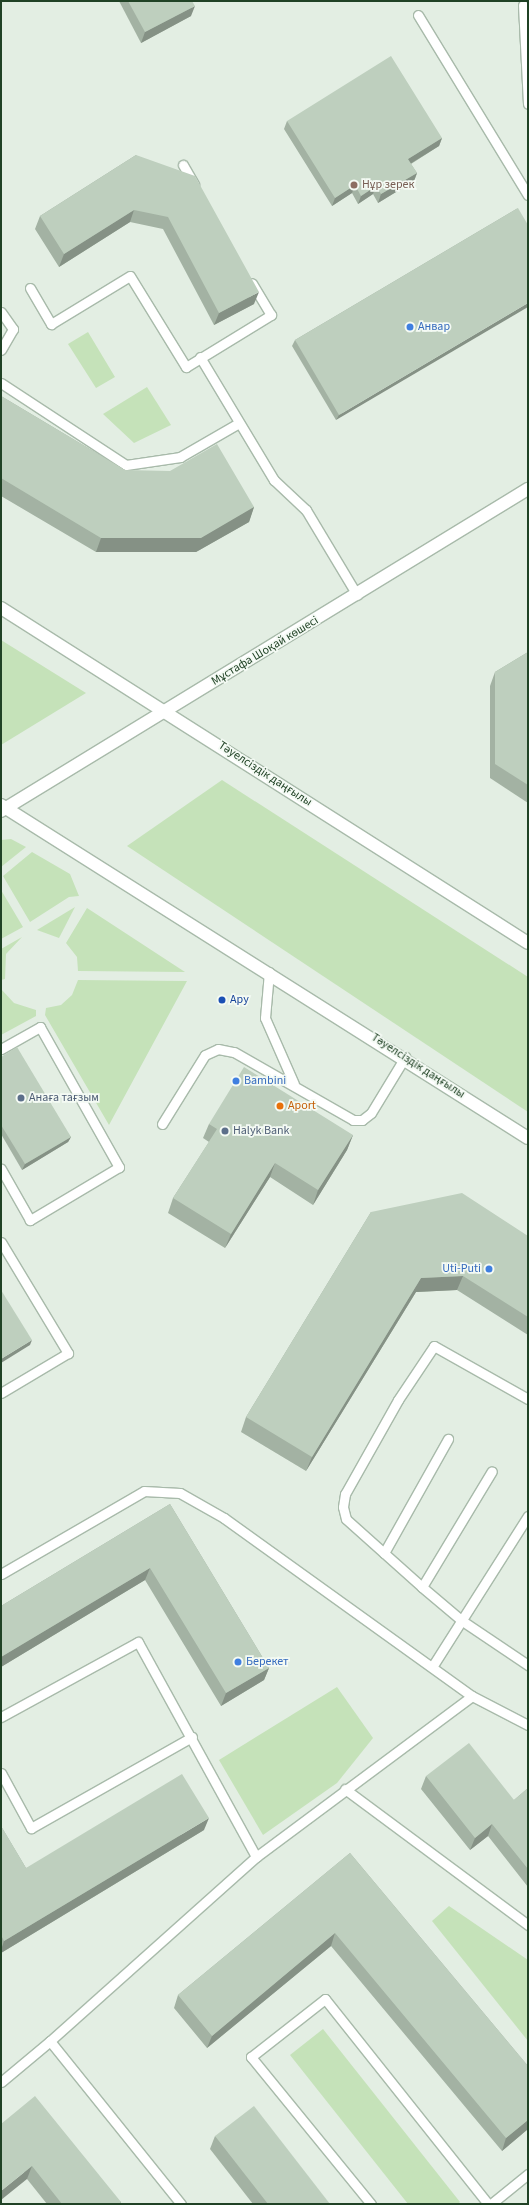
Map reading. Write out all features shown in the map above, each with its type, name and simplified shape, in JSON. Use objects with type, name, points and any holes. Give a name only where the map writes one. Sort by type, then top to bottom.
[{"type":"street","name":"Мұстафа Шоқай көшесі","points":[[3,808],[167,711],[528,489]]},
{"type":"street","name":"Тәуелсіздік даңғылы","points":[[1,608],[167,711],[528,943]]},
{"type":"street","name":"Тәуелсіздік даңғылы","points":[[3,808],[269,972],[528,1138]]},
{"type":"lane","points":[[523,5],[528,104]]},
{"type":"lane","points":[[418,15],[525,181],[528,195]]},
{"type":"lane","points":[[183,165],[199,192]]},
{"type":"lane","points":[[30,288],[52,324],[130,276],[186,367],[200,357],[271,315],[247,274]]},
{"type":"lane","points":[[1,312],[13,329],[1,350]]},
{"type":"lane","points":[[200,357],[274,480],[306,510],[357,595]]},
{"type":"lane","points":[[1,383],[126,465],[180,457],[239,423]]},
{"type":"lane","points":[[269,972],[265,1018],[294,1084]]},
{"type":"lane","points":[[1,1048],[40,1027],[119,1167],[30,1220],[1,1169]]},
{"type":"lane","points":[[162,1124],[205,1055],[218,1049],[234,1052],[294,1084],[353,1120],[362,1120],[371,1113],[405,1058]]},
{"type":"lane","points":[[1,1242],[68,1353],[1,1393]]},
{"type":"lane","points":[[528,1399],[440,1347],[429,1351],[345,1494],[343,1507],[346,1519],[422,1587],[461,1620],[528,1665]]},
{"type":"lane","points":[[384,1553],[448,1439]]},
{"type":"lane","points":[[422,1587],[492,1471]]},
{"type":"lane","points":[[1,1574],[144,1491],[180,1493],[224,1518],[472,1696],[528,1725]]},
{"type":"lane","points":[[432,1667],[528,1516]]},
{"type":"lane","points":[[1,1717],[138,1642],[192,1737],[256,1857]]},
{"type":"lane","points":[[1,2082],[50,2042],[256,1857],[345,1789],[472,1696]]},
{"type":"lane","points":[[1,1773],[31,1828],[192,1737]]},
{"type":"lane","points":[[345,1789],[528,1925]]},
{"type":"lane","points":[[371,2204],[251,2057],[325,1999],[488,2204]]},
{"type":"lane","points":[[50,2042],[181,2204]]},
{"type":"lane","points":[[491,2204],[528,2174]]},
{"type":"green space","points":[[88,332],[115,377],[96,388],[68,344]]},
{"type":"green space","points":[[147,387],[171,425],[134,443],[103,414]]},
{"type":"green space","points":[[1,640],[86,693],[1,745]]},
{"type":"green space","points":[[222,780],[528,977],[528,1112],[127,846]]},
{"type":"green space","points":[[11,839],[26,847],[1,867],[1,840]]},
{"type":"green space","points":[[32,852],[70,874],[79,896],[69,897],[30,922],[3,876]]},
{"type":"green space","points":[[1,890],[23,927],[1,939]]},
{"type":"green space","points":[[75,907],[59,938],[37,930]]},
{"type":"green space","points":[[87,908],[185,972],[78,971],[77,957],[66,943]]},
{"type":"green space","points":[[22,937],[6,954],[5,979],[1,980],[1,949]]},
{"type":"green space","points":[[78,980],[187,981],[109,1125],[45,1015],[46,1008],[61,1005],[72,995]]},
{"type":"green space","points":[[1,989],[14,1003],[36,1010],[36,1016],[1,1035]]},
{"type":"green space","points":[[337,1687],[373,1738],[337,1783],[263,1835],[219,1760]]},
{"type":"green space","points":[[449,1906],[528,1960],[528,2041],[432,1921]]},
{"type":"green space","points":[[323,2029],[460,2202],[458,2204],[408,2204],[290,2055]]},
{"type":"building","points":[[128,1],[192,1],[195,6],[145,32]]},
{"type":"building","points":[[391,56],[442,138],[408,159],[417,173],[381,194],[376,186],[361,196],[355,185],[335,198],[287,121]]},
{"type":"building","points":[[136,155],[195,176],[259,292],[219,313],[168,217],[134,210],[64,254],[40,216]]},
{"type":"building","name":"Анвар","points":[[518,208],[528,225],[528,303],[339,415],[295,340]]},
{"type":"building","points":[[1,396],[125,470],[170,471],[217,444],[254,507],[201,538],[101,538],[1,478]]},
{"type":"building","points":[[528,652],[528,785],[495,764],[495,672]]},
{"type":"building","name":"Анаға тағзым","points":[[17,1047],[71,1137],[25,1164],[1,1125],[1,1057]]},
{"type":"building","points":[[244,1067],[353,1135],[318,1190],[275,1163],[231,1234],[173,1198],[217,1129],[209,1124]]},
{"type":"building","points":[[462,1193],[528,1236],[528,1317],[463,1276],[421,1278],[312,1457],[246,1417],[371,1212]]},
{"type":"building","points":[[1,1290],[32,1340],[1,1359]]},
{"type":"building","points":[[170,1504],[269,1668],[226,1693],[150,1568],[1,1657],[1,1606]]},
{"type":"building","points":[[469,1743],[514,1800],[528,1788],[528,1869],[492,1824],[475,1838],[426,1776]]},
{"type":"building","points":[[182,1774],[209,1818],[4,1941],[1,1935],[1,1826],[26,1868]]},
{"type":"building","points":[[350,1853],[528,2066],[528,2120],[506,2138],[335,1933],[212,2036],[178,1995]]},
{"type":"building","points":[[35,2096],[121,2202],[119,2204],[62,2204],[32,2166],[1,2191],[1,2124]]},
{"type":"building","points":[[254,2106],[330,2204],[268,2204],[215,2136]]},
{"type":"place","name":"Нұр зерек","points":[[354,185]]},
{"type":"place","name":"Анвар","points":[[410,327]]},
{"type":"place","name":"Ару","points":[[222,1000]]},
{"type":"place","name":"Bambini","points":[[236,1081]]},
{"type":"place","name":"Анаға тағзым","points":[[21,1098]]},
{"type":"place","name":"Aport","points":[[280,1106]]},
{"type":"place","name":"Halyk Bank","points":[[225,1131]]},
{"type":"place","name":"Uti-Puti","points":[[489,1269]]},
{"type":"place","name":"Берекет","points":[[238,1662]]}]
